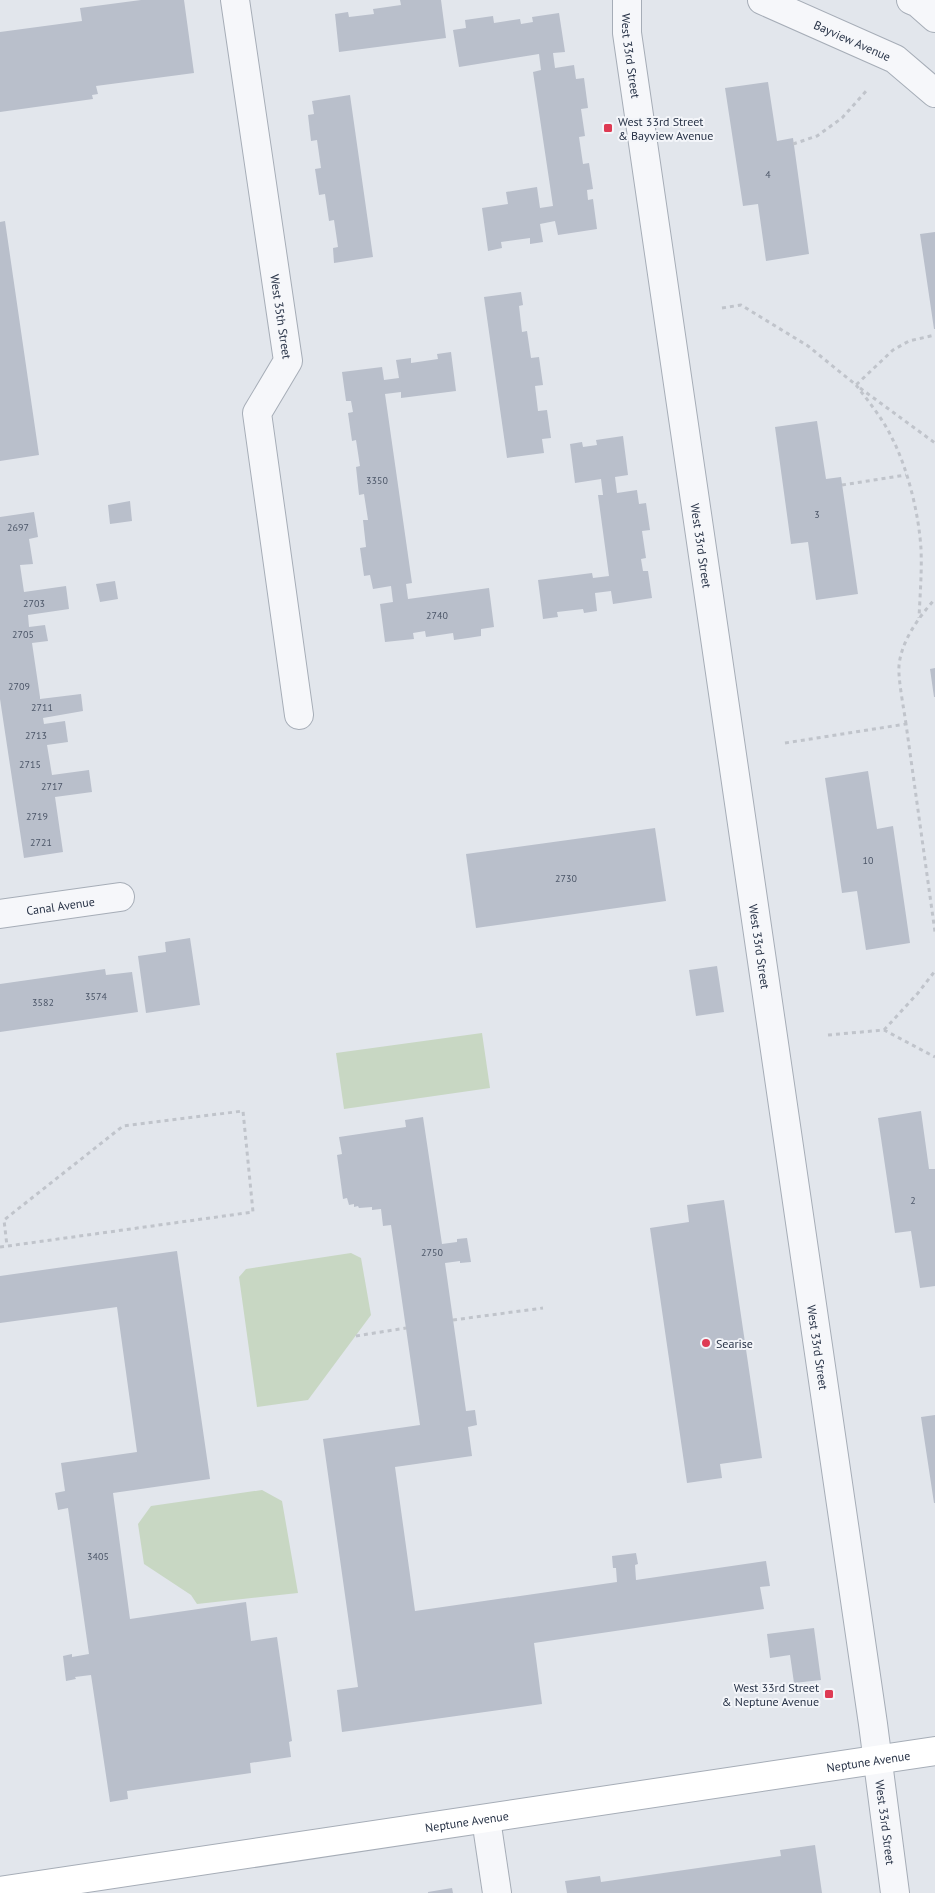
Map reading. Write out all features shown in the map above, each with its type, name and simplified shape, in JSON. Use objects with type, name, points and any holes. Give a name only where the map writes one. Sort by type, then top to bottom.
[{"type":"main road","name":"Neptune Avenue","points":[[0,1890],[99,1885],[486,1819],[935,1751]]},
{"type":"street","name":"West 35th Street","points":[[236,0],[288,361],[257,413],[299,715]]},
{"type":"street","name":"West 33rd Street","points":[[627,0],[627,33],[895,1893]]},
{"type":"street","name":"Bayview Avenue","points":[[762,0],[896,59],[935,93]]},
{"type":"street","points":[[911,0],[918,3],[935,18]]},
{"type":"street","name":"Canal Avenue","points":[[0,914],[120,896]]},
{"type":"street","points":[[486,1819],[497,1893]]},
{"type":"path","points":[[793,144],[817,136],[842,118],[867,90]]},
{"type":"path","points":[[722,308],[741,305],[808,346],[935,444]]},
{"type":"path","points":[[856,384],[893,350],[909,342],[935,335]]},
{"type":"path","points":[[856,384],[892,439],[906,476],[921,548],[919,618]]},
{"type":"path","points":[[842,485],[906,476]]},
{"type":"path","points":[[935,599],[919,618],[908,637],[899,666],[935,932]]},
{"type":"path","points":[[785,743],[906,724]]},
{"type":"path","points":[[884,1030],[918,993],[935,971]]},
{"type":"path","points":[[828,1035],[884,1030],[935,1057]]},
{"type":"path","points":[[0,1247],[8,1246],[253,1212],[243,1111],[123,1126],[4,1220],[8,1246]]},
{"type":"path","points":[[452,1320],[543,1308]]},
{"type":"path","points":[[356,1336],[406,1328]]},
{"type":"green space","points":[[482,1033],[490,1088],[344,1109],[336,1053]]},
{"type":"green space","points":[[351,1253],[361,1258],[371,1315],[308,1400],[257,1407],[239,1277],[246,1269]]},
{"type":"green space","points":[[262,1490],[282,1501],[298,1593],[197,1604],[191,1595],[144,1564],[138,1524],[151,1506]]},
{"type":"building","points":[[141,0],[184,0],[194,73],[96,86],[98,94],[92,95],[93,99],[0,112],[0,32],[82,21],[80,8]]},
{"type":"building","points":[[400,0],[441,0],[446,38],[339,52],[335,14],[348,12],[349,17],[374,14],[373,9],[401,5]]},
{"type":"building","points":[[559,13],[565,52],[553,53],[555,68],[574,65],[576,79],[584,78],[588,108],[581,109],[585,136],[579,137],[583,164],[589,163],[593,189],[587,190],[588,200],[593,199],[597,229],[558,235],[555,221],[540,224],[543,242],[530,244],[530,238],[501,242],[502,248],[488,251],[482,208],[508,204],[506,192],[537,187],[540,208],[553,206],[533,72],[541,70],[539,54],[459,67],[453,30],[466,28],[465,20],[493,16],[494,23],[520,19],[521,24],[533,22],[532,17]]},
{"type":"building","points":[[768,82],[777,141],[793,138],[809,254],[766,261],[758,204],[743,206],[725,88]]},
{"type":"building","points":[[350,95],[373,257],[334,263],[333,248],[338,247],[334,220],[329,221],[325,194],[319,195],[315,169],[321,168],[317,140],[311,141],[308,115],[314,114],[312,101]]},
{"type":"building","points":[[5,221],[39,455],[0,461],[0,222]]},
{"type":"building","points":[[935,232],[935,329],[934,329],[920,234]]},
{"type":"building","points":[[521,292],[523,305],[519,306],[522,332],[527,331],[531,358],[539,357],[543,385],[535,386],[538,411],[547,410],[551,438],[542,439],[544,453],[507,458],[484,297]]},
{"type":"building","points":[[451,352],[456,391],[401,398],[401,392],[385,394],[412,583],[406,584],[408,599],[489,588],[494,627],[481,629],[481,636],[454,640],[453,633],[426,637],[425,631],[413,633],[414,639],[385,642],[380,604],[393,602],[391,586],[373,589],[370,575],[364,576],[360,548],[366,547],[363,520],[368,520],[364,494],[359,495],[356,467],[360,466],[356,440],[352,441],[348,413],[353,412],[351,401],[346,401],[342,372],[382,367],[384,380],[399,378],[396,360],[411,358],[411,363],[438,359],[437,354]]},
{"type":"building","points":[[817,421],[826,479],[841,477],[858,594],[816,600],[808,542],[791,544],[775,427]]},
{"type":"building","points":[[623,436],[628,475],[615,477],[617,493],[637,490],[639,504],[646,503],[650,530],[642,531],[646,558],[641,559],[643,571],[648,571],[652,598],[613,604],[611,591],[595,593],[597,611],[584,613],[583,609],[557,612],[558,617],[543,619],[538,580],[592,573],[593,578],[609,576],[598,495],[603,495],[601,479],[575,483],[570,444],[582,442],[583,447],[597,445],[596,440]]},
{"type":"building","points":[[130,501],[132,521],[110,524],[108,505]]},
{"type":"building","points":[[34,512],[38,537],[29,539],[33,564],[20,565],[24,592],[66,586],[69,609],[28,615],[29,627],[45,625],[48,641],[32,643],[40,699],[81,694],[83,711],[43,718],[44,724],[65,721],[68,742],[47,745],[52,775],[89,770],[92,792],[55,797],[63,852],[24,858],[0,699],[0,517]]},
{"type":"building","points":[[115,581],[118,599],[100,602],[96,584]]},
{"type":"building","points":[[935,668],[935,697],[934,697],[930,669]]},
{"type":"building","points":[[868,771],[877,829],[893,826],[910,943],[866,950],[857,891],[842,893],[825,778]]},
{"type":"building","points":[[655,828],[666,901],[476,928],[466,854]]},
{"type":"building","points":[[190,938],[200,1005],[146,1013],[138,956],[166,952],[165,942]]},
{"type":"building","points":[[717,966],[724,1012],[696,1016],[689,970]]},
{"type":"building","points":[[105,969],[106,975],[132,972],[138,1012],[0,1032],[0,984]]},
{"type":"building","points":[[921,1111],[929,1169],[935,1169],[935,1286],[920,1288],[911,1231],[895,1233],[878,1118]]},
{"type":"building","points":[[423,1117],[442,1244],[457,1242],[457,1239],[467,1238],[471,1262],[445,1263],[466,1411],[475,1410],[477,1425],[468,1427],[472,1456],[395,1467],[415,1611],[617,1582],[616,1568],[613,1568],[612,1556],[636,1553],[638,1564],[635,1565],[636,1580],[766,1561],[770,1586],[760,1587],[764,1609],[534,1643],[542,1704],[342,1732],[337,1690],[358,1687],[323,1439],[420,1425],[391,1225],[383,1226],[381,1209],[372,1210],[372,1207],[354,1207],[354,1204],[349,1205],[347,1198],[343,1199],[337,1155],[342,1154],[339,1137],[406,1127],[405,1120]]},
{"type":"building","name":"Searise","points":[[724,1200],[762,1458],[720,1464],[722,1478],[687,1483],[650,1228],[689,1222],[687,1205]]},
{"type":"building","points":[[177,1251],[210,1479],[113,1493],[130,1619],[246,1602],[251,1641],[277,1637],[292,1741],[289,1742],[291,1757],[250,1763],[251,1773],[127,1791],[128,1799],[110,1802],[91,1675],[75,1677],[76,1679],[66,1681],[63,1656],[72,1654],[72,1657],[89,1654],[68,1508],[58,1510],[55,1493],[65,1491],[61,1463],[137,1452],[117,1307],[0,1323],[0,1276]]},
{"type":"building","points":[[935,1415],[935,1503],[934,1503],[921,1417]]},
{"type":"building","points":[[814,1628],[821,1680],[794,1683],[790,1655],[770,1658],[767,1634]]},
{"type":"building","points":[[815,1845],[822,1893],[567,1893],[565,1881],[600,1876],[601,1882],[781,1856],[780,1850]]},
{"type":"building","points":[[452,1888],[453,1893],[428,1893],[428,1892]]},
{"type":"place","name":"West 33rd Street & Bayview Avenue","points":[[608,128]]},
{"type":"place","name":"Searise","points":[[706,1343]]},
{"type":"place","name":"West 33rd Street & Neptune Avenue","points":[[829,1694]]}]
